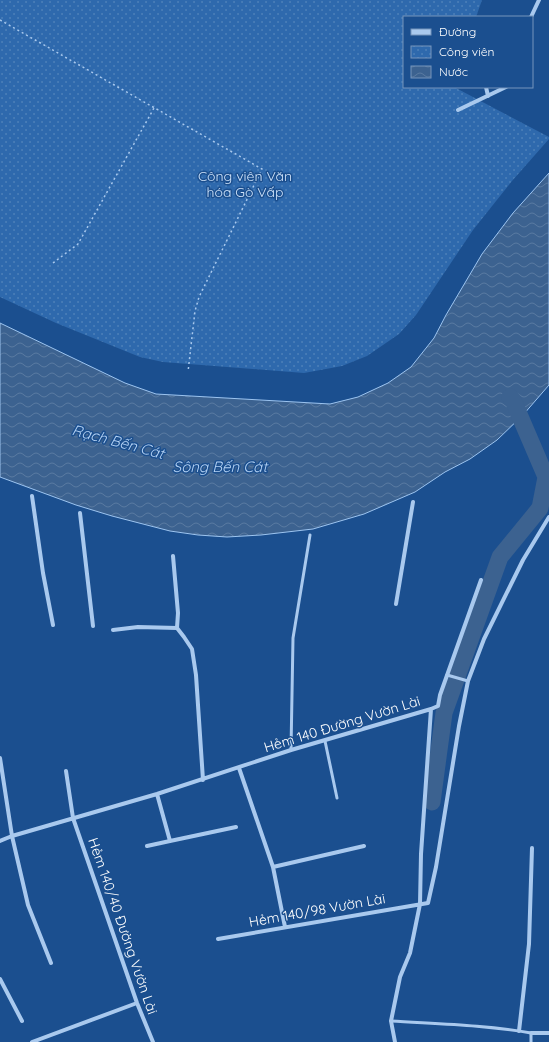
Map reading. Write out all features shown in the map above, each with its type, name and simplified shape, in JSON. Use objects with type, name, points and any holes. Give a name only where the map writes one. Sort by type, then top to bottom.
[{"type":"street","points":[[531,16],[539,0]]},
{"type":"street","points":[[486,88],[488,96]]},
{"type":"street","points":[[458,110],[504,88]]},
{"type":"street","points":[[32,496],[43,573],[53,625]]},
{"type":"street","points":[[396,604],[413,502]]},
{"type":"street","points":[[80,513],[93,626]]},
{"type":"street","points":[[420,904],[428,903],[436,867],[466,680],[523,560],[549,517]]},
{"type":"street","points":[[174,556],[178,613],[177,628],[191,646],[195,669],[203,780]]},
{"type":"street","points":[[431,709],[438,706],[481,580]]},
{"type":"street","points":[[113,630],[138,627],[177,628]]},
{"type":"street","name":"Hẻm 140 Đường Vườn Lài","points":[[0,841],[12,836],[203,780],[291,750],[431,709],[421,854],[420,904],[410,953],[400,977],[391,1021]]},
{"type":"street","points":[[0,758],[12,836],[28,905],[51,963]]},
{"type":"street","points":[[239,768],[273,867],[285,927]]},
{"type":"street","name":"Hẻm 140/40 Đường Vườn Lài","points":[[66,771],[73,818],[137,1003],[153,1042]]},
{"type":"street","points":[[157,794],[170,841]]},
{"type":"street","points":[[147,846],[236,827]]},
{"type":"street","points":[[273,867],[364,846]]},
{"type":"street","points":[[519,1031],[529,944],[532,848]]},
{"type":"street","name":"Hẻm 140/98 Vườn Lài","points":[[218,939],[420,904]]},
{"type":"street","points":[[0,979],[22,1021]]},
{"type":"street","points":[[32,1042],[137,1003]]},
{"type":"street","points":[[391,1021],[395,1042]]},
{"type":"street","points":[[531,1033],[549,1033]]},
{"type":"lane","points":[[291,750],[293,638],[310,534]]},
{"type":"lane","points":[[449,676],[466,680]]},
{"type":"lane","points":[[325,741],[337,798]]},
{"type":"lane","points":[[391,1021],[519,1031],[531,1033],[532,1042]]},
{"type":"path","points":[[0,20],[262,169],[199,297],[195,312],[188,372]]},
{"type":"path","points":[[53,263],[78,244],[154,108]]},
{"type":"green space","name":"Công viên Văn hóa Gò Vấp","points":[[0,0],[482,0],[476,16],[403,16],[403,88],[456,88],[549,137],[549,139],[512,181],[473,230],[416,315],[399,334],[367,356],[342,366],[304,373],[163,362],[140,357],[56,323],[0,297]]},
{"type":"water","name":"Sông Bến Cát","points":[[549,173],[549,385],[523,415],[497,440],[470,459],[445,472],[415,492],[364,514],[313,529],[227,537],[170,531],[112,516],[76,505],[0,477],[0,323],[125,383],[156,394],[330,404],[358,397],[388,383],[411,367],[434,338],[482,254],[513,213]]},
{"type":"waterway","points":[[432,802],[444,713],[500,557],[540,508],[546,477],[513,400],[510,397]]},
{"type":"water label","name":"Rạch Bến Cát","points":[[118,442]]}]
